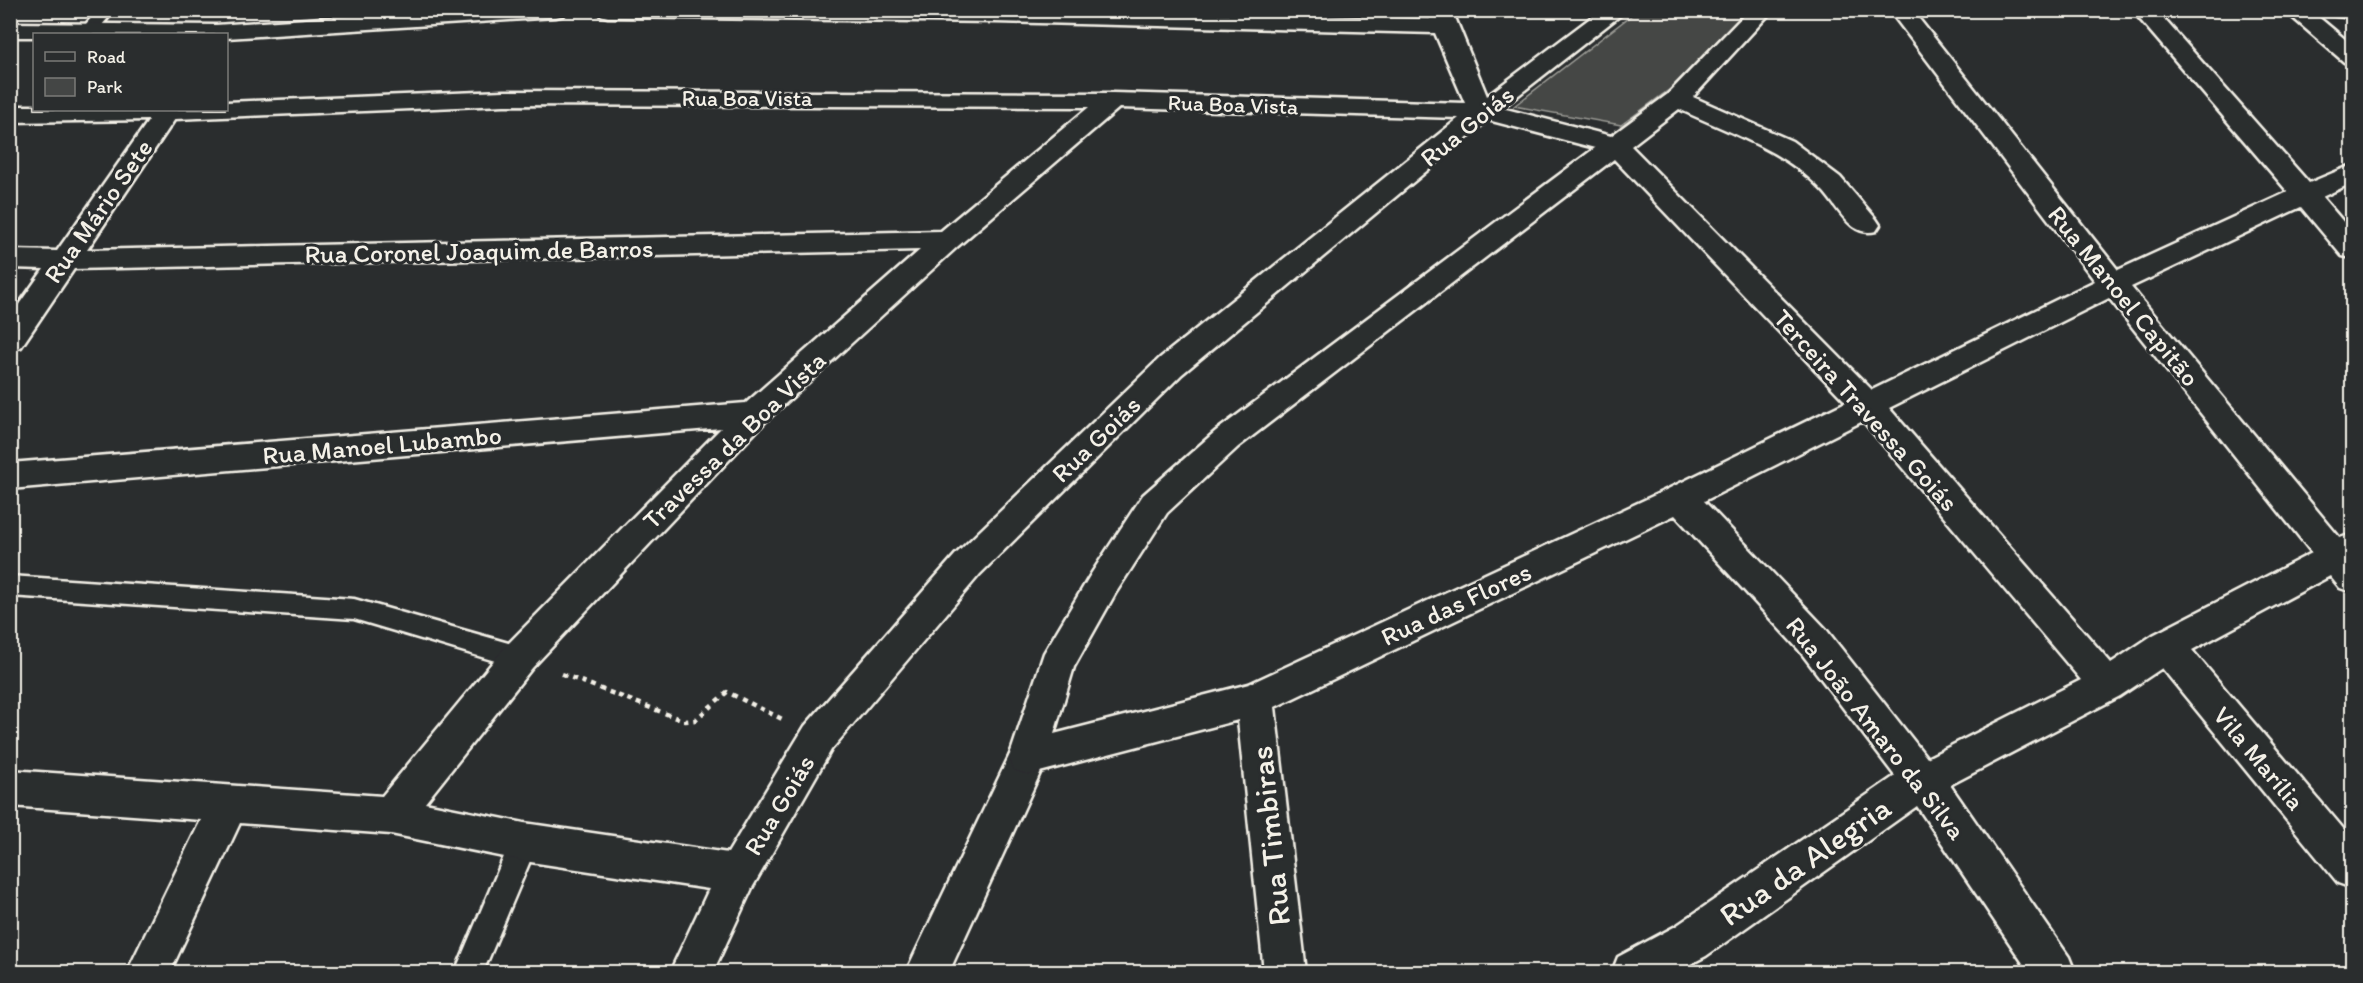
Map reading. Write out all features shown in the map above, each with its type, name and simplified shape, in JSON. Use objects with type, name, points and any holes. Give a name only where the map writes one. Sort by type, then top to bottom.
[{"type":"street","points":[[10,16],[17,10]]},
{"type":"street","points":[[215,33],[233,10]]},
{"type":"street","points":[[10,30],[215,33],[556,10]]},
{"type":"street","points":[[608,10],[1441,18],[1473,96],[1483,111]]},
{"type":"street","name":"Rua Goiás","points":[[691,972],[738,874],[818,738],[968,564],[1171,366],[1483,111],[1617,10]]},
{"type":"street","points":[[927,972],[1028,758],[1057,664],[1103,584],[1155,504],[1227,439],[1677,99],[1762,10]]},
{"type":"street","name":"Rua Manoel Capitão","points":[[1900,10],[2113,284],[2347,561]]},
{"type":"street","points":[[2143,10],[2352,249]]},
{"type":"street","points":[[2295,10],[2352,57]]},
{"type":"street","points":[[2338,10],[2352,11]]},
{"type":"street","name":"Rua Boa Vista","points":[[228,109],[504,98],[1113,100],[1483,111],[1615,145]]},
{"type":"street","points":[[1677,99],[1784,147],[1831,183],[1866,225]]},
{"type":"street","name":"Travessa da Boa Vista","points":[[391,815],[519,657],[754,414],[948,240],[1113,100]]},
{"type":"street","name":"Rua Boa Vista","points":[[10,114],[168,111]]},
{"type":"street","name":"Rua Mário Sete","points":[[12,336],[168,111]]},
{"type":"street","name":"Terceira Travessa Goiás","points":[[1615,145],[1867,404],[2107,685]]},
{"type":"street","name":"Rua das Flores","points":[[1028,758],[1255,699],[1680,498],[2113,284],[2308,196],[2352,173]]},
{"type":"street","name":"Rua Coronel Joaquim de Barros","points":[[10,259],[64,260],[948,240]]},
{"type":"street","name":"Rua Manoel Lubambo","points":[[10,476],[754,414]]},
{"type":"street","name":"Rua João Amaro da Silva","points":[[1680,498],[1812,639],[1922,780],[2054,972]]},
{"type":"street","name":"Rua da Alegria","points":[[1633,972],[1691,941],[1922,780],[2107,685],[2166,646],[2347,561]]},
{"type":"street","name":"Vila Marília","points":[[2166,646],[2352,869]]},
{"type":"street","name":"Rua Timbiras","points":[[1255,699],[1286,972]]},
{"type":"street","points":[[10,788],[391,815],[524,842],[738,874]]},
{"type":"street","points":[[148,972],[230,804]]},
{"type":"lane","points":[[88,31],[106,10]]},
{"type":"lane","points":[[10,586],[354,609],[519,657]]},
{"type":"lane","points":[[469,972],[524,842]]},
{"type":"path","points":[[519,657],[653,710],[691,722],[724,693],[730,692],[818,738]]},
{"type":"green space","points":[[1637,11],[1746,11],[1670,89],[1621,125],[1514,106]]}]
